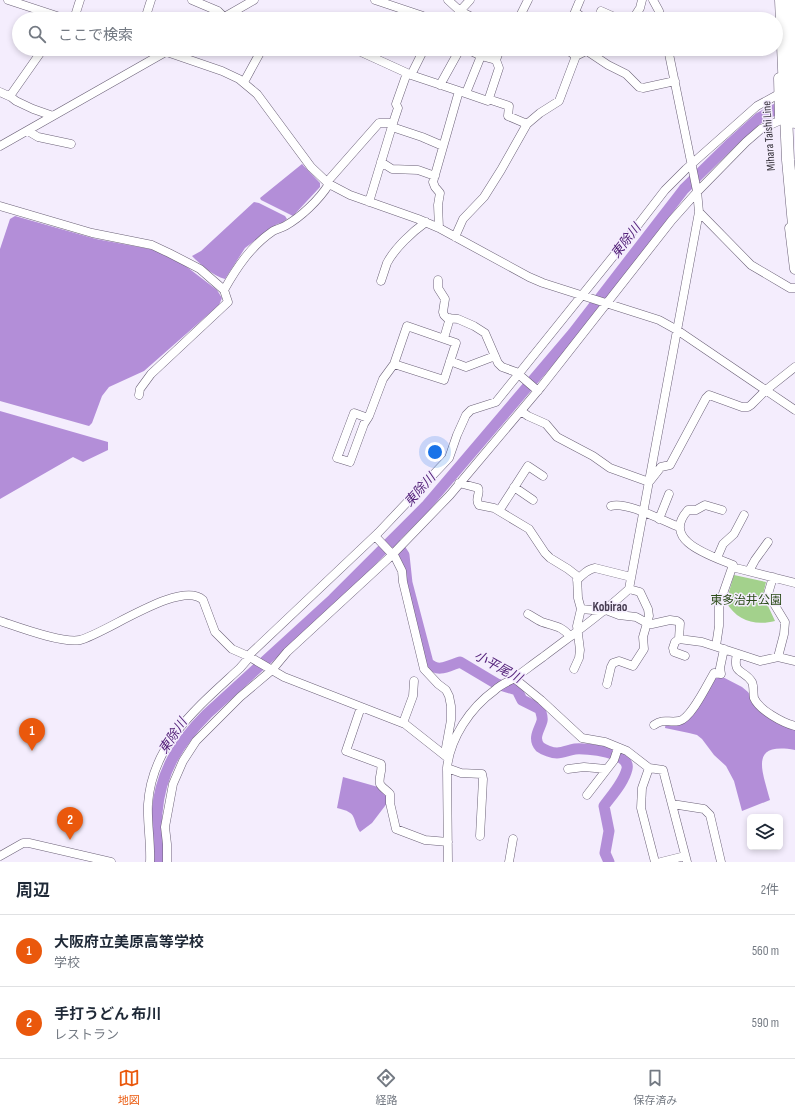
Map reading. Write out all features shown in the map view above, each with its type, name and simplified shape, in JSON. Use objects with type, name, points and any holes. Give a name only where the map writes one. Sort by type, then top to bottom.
[{"type":"highway","points":[[780,0],[781,12]]},
{"type":"highway","points":[[780,0],[781,12]]},
{"type":"highway","points":[[783,24],[795,122]]},
{"type":"highway","points":[[783,56],[788,160],[795,236]]},
{"type":"main road","name":"Mihara Taishi Line","points":[[780,0],[780,12]]},
{"type":"main road","name":"Mihara Taishi Line","points":[[779,56],[780,118],[788,214],[795,269]]},
{"type":"street","points":[[8,0],[43,12]]},
{"type":"street","points":[[76,12],[80,0]]},
{"type":"street","points":[[148,12],[152,0]]},
{"type":"street","points":[[192,0],[218,12]]},
{"type":"street","points":[[233,12],[254,0]]},
{"type":"street","points":[[375,0],[411,12]]},
{"type":"street","points":[[448,0],[456,12]]},
{"type":"street","points":[[460,12],[470,0]]},
{"type":"street","points":[[522,12],[528,0]]},
{"type":"street","points":[[575,12],[579,0]]},
{"type":"street","points":[[637,12],[642,0]]},
{"type":"street","points":[[653,0],[659,12]]},
{"type":"street","points":[[10,96],[38,56]]},
{"type":"street","points":[[0,146],[158,56]]},
{"type":"street","points":[[184,56],[232,74],[244,82],[257,94],[311,167],[328,183],[350,195],[439,228],[529,277],[585,297],[659,320],[677,330],[795,410]]},
{"type":"street","points":[[244,82],[258,56]]},
{"type":"street","points":[[370,56],[409,74],[488,101],[488,99],[509,106],[508,116],[527,124]]},
{"type":"street","points":[[369,202],[398,108],[396,104],[409,74],[420,56]]},
{"type":"street","points":[[440,84],[456,56]]},
{"type":"street","points":[[439,228],[438,205],[440,193],[433,182],[443,146],[463,92],[481,56],[496,60]]},
{"type":"street","points":[[488,99],[499,68],[496,60],[497,56]]},
{"type":"street","points":[[455,238],[463,219],[484,197],[527,124],[540,112],[559,101],[576,56]]},
{"type":"street","points":[[597,56],[608,65],[626,74],[639,87],[643,88],[675,81]]},
{"type":"street","points":[[446,757],[457,734],[471,714],[495,689],[514,678],[605,611],[629,589],[699,212],[697,191],[670,56]]},
{"type":"street","points":[[0,92],[33,109],[53,116]]},
{"type":"street","points":[[150,862],[148,799],[161,756],[180,726],[375,536],[449,458],[466,415],[471,410],[496,402],[585,297],[665,190],[692,167],[757,106],[779,95]]},
{"type":"street","points":[[167,862],[165,821],[173,784],[182,761],[196,741],[213,722],[271,670],[287,652],[420,527],[538,391],[672,220],[697,191],[761,129],[780,118]]},
{"type":"street","points":[[224,290],[237,267],[251,251],[274,230],[284,227],[314,204],[328,183],[379,123],[392,125],[443,146]]},
{"type":"street","points":[[28,131],[38,137],[71,144]]},
{"type":"street","points":[[381,162],[392,168],[418,170],[435,176]]},
{"type":"street","points":[[0,206],[92,233],[152,245],[200,269],[224,290],[228,302],[151,374],[140,389],[138,395]]},
{"type":"street","points":[[699,212],[751,265],[790,288],[795,288]]},
{"type":"street","points":[[380,281],[388,262],[406,239],[426,222]]},
{"type":"street","points":[[438,280],[438,288],[445,299],[442,312],[444,316],[458,319],[485,333],[495,356],[502,367],[516,372],[538,391]]},
{"type":"street","points":[[444,338],[450,318]]},
{"type":"street","points":[[368,418],[354,413],[337,458],[350,462],[364,424],[368,418],[383,379],[394,364],[407,326],[456,343],[444,380],[394,364]]},
{"type":"street","points":[[450,361],[466,366],[495,356]]},
{"type":"street","points":[[649,482],[661,467],[670,465],[709,395],[742,407],[752,406],[766,390],[795,367]]},
{"type":"street","points":[[521,411],[528,416],[546,424],[557,437],[593,456],[610,468],[649,482]]},
{"type":"street","points":[[499,511],[528,466],[543,476]]},
{"type":"street","points":[[459,483],[478,488],[477,499],[479,505],[494,508],[529,529],[550,558],[574,573],[578,580],[577,589],[581,609],[577,626],[580,642],[580,658],[574,669]]},
{"type":"street","points":[[514,487],[533,500]]},
{"type":"street","points":[[659,519],[669,494]]},
{"type":"street","points":[[611,506],[616,504],[622,505],[679,527]]},
{"type":"street","points":[[722,510],[705,505],[696,510],[688,510],[680,523],[680,534],[687,543],[732,565],[732,567],[795,583]]},
{"type":"street","points":[[717,558],[723,544],[734,534],[744,515]]},
{"type":"street","points":[[375,536],[393,554],[402,571],[403,582],[424,669],[446,690],[449,696],[451,720],[446,757],[448,862]]},
{"type":"street","points":[[749,571],[768,542]]},
{"type":"street","points":[[716,646],[719,626],[718,610],[732,567]]},
{"type":"street","points":[[578,580],[586,572],[595,568],[631,576]]},
{"type":"street","points":[[773,577],[768,594],[785,622],[784,634],[778,657]]},
{"type":"street","points":[[607,684],[613,663],[619,661],[633,666],[644,649],[643,637],[647,623],[648,609],[640,592],[629,589]]},
{"type":"street","points":[[0,621],[56,638],[79,640],[150,606],[190,594],[199,596],[203,600],[215,632],[232,649],[306,687],[403,723],[446,757]]},
{"type":"street","points":[[581,609],[605,611],[619,615],[636,617],[652,624],[663,623],[670,620],[677,621],[680,623],[679,639],[675,642],[672,648],[674,652],[684,656]]},
{"type":"street","points":[[528,614],[541,621],[560,628],[570,637]]},
{"type":"street","points":[[679,639],[702,642],[760,661],[778,657],[795,660]]},
{"type":"street","points":[[654,725],[660,721],[679,721],[684,719],[693,708],[714,673],[721,674],[720,668],[724,649]]},
{"type":"street","points":[[737,654],[735,663],[737,669],[752,682],[754,698],[760,707],[772,715],[795,726]]},
{"type":"street","points":[[514,678],[541,700],[582,738],[605,742],[627,751],[649,768],[663,770],[686,859],[661,862]]},
{"type":"street","points":[[403,723],[413,696],[414,681]]},
{"type":"street","points":[[361,707],[346,751],[381,764],[380,783],[381,786],[390,794],[390,803],[396,829],[425,840],[448,842]]},
{"type":"street","points":[[587,795],[614,760],[618,748]]},
{"type":"street","points":[[568,769],[584,766],[606,769]]},
{"type":"street","points":[[447,768],[461,773],[482,774],[480,836]]},
{"type":"street","points":[[649,768],[642,788],[641,808],[655,862]]},
{"type":"street","points":[[672,804],[704,809],[710,815],[721,862]]},
{"type":"street","points":[[509,862],[513,839]]},
{"type":"street","points":[[0,856],[23,843],[29,843],[111,862]]},
{"type":"green space","name":"東多治井公園","points":[[734,575],[766,582],[763,595],[775,621],[760,623],[754,622],[741,618],[735,614],[726,602]]},
{"type":"shaded area","points":[[302,164],[320,183],[320,187],[293,216],[261,200],[260,198]]},
{"type":"shaded area","points":[[254,202],[285,216],[287,219],[282,223],[277,224],[245,248],[225,279],[220,277],[199,263],[192,256],[201,251]]},
{"type":"shaded area","points":[[15,216],[96,239],[155,250],[183,264],[217,290],[222,298],[219,305],[144,371],[109,387],[102,396],[92,423],[89,426],[0,401],[0,249],[10,219]]},
{"type":"shaded area","points":[[0,411],[108,442],[108,450],[83,462],[73,457],[0,499]]},
{"type":"shaded area","points":[[715,673],[742,687],[748,692],[758,707],[795,728],[795,750],[771,750],[765,754],[762,761],[762,769],[770,800],[742,811],[734,781],[726,766],[714,755],[702,739],[697,735],[665,728],[666,722],[683,723]]},
{"type":"shaded area","points":[[343,777],[378,787],[387,793],[388,802],[372,823],[360,832],[352,814],[337,808]]},
{"type":"waterway","name":"東除川","points":[[158,862],[157,813],[162,784],[180,747],[197,725],[207,714],[333,599],[426,506],[573,333],[684,189],[759,118],[787,103]]},
{"type":"waterway","name":"小平尾川","points":[[394,540],[404,555],[407,583],[428,663],[436,668],[444,668],[460,662],[497,684],[517,690],[522,700],[540,709],[542,720],[537,734],[537,740],[540,747],[550,752],[557,753],[575,749],[597,750],[615,755],[626,763],[627,769],[623,779],[604,806],[609,831],[605,853],[609,862]]},
{"type":"place","name":"大阪府立美原高等学校","points":[[32,751]]},
{"type":"place","name":"手打うどん 布川","points":[[70,840]]},
{"type":"district","name":"Kobirao","points":[[610,607]]}]
